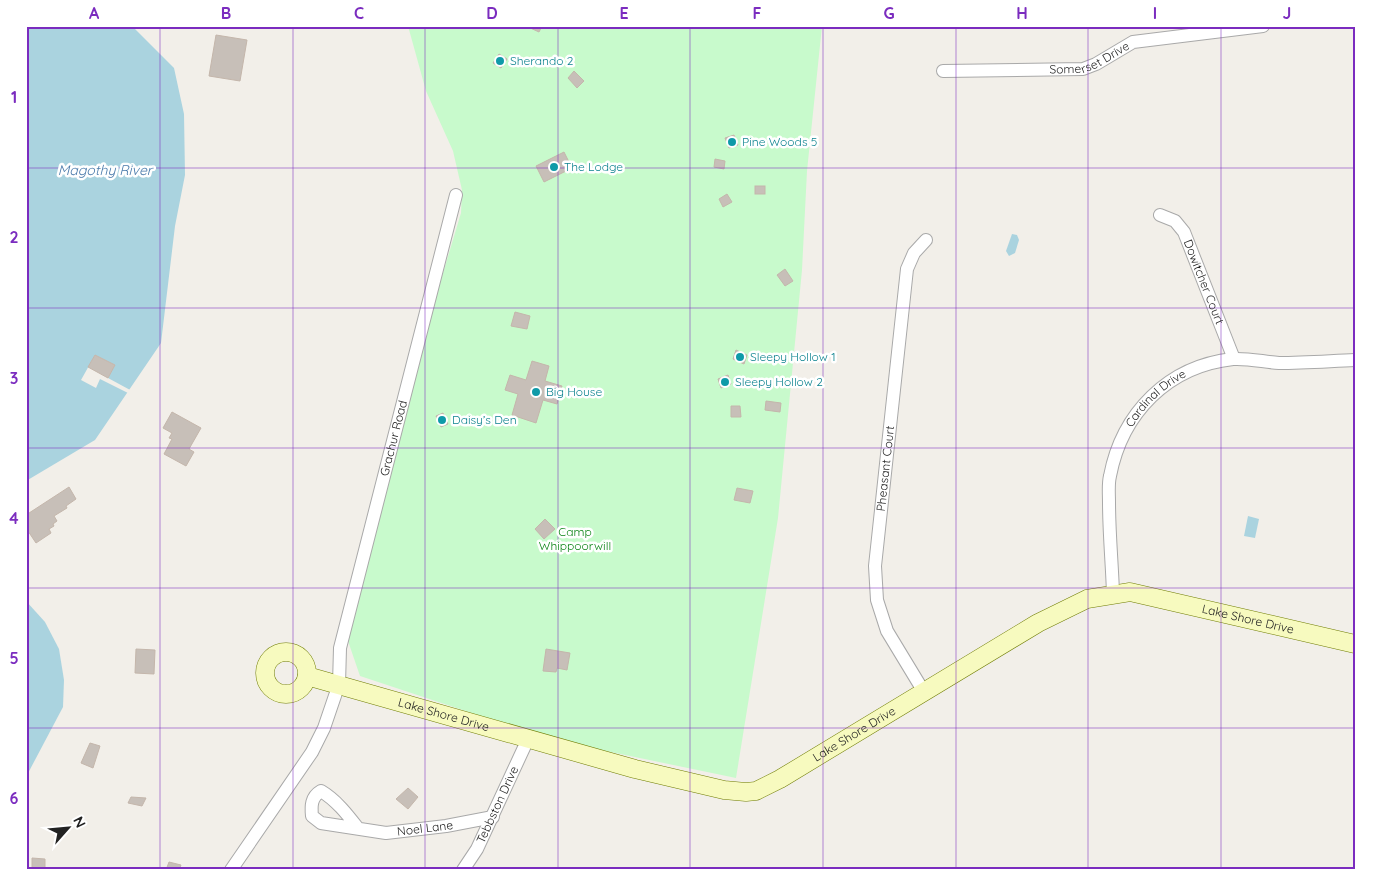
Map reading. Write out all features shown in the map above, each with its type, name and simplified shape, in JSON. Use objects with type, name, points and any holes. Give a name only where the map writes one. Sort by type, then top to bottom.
[{"type":"street","name":"Somerset Drive","points":[[943,71],[1083,69],[1096,64],[1133,42],[1263,26]]},
{"type":"street","name":"Grachur Road","points":[[340,684],[340,648],[456,195]]},
{"type":"street","name":"Dowitcher Court","points":[[1160,215],[1175,221],[1184,232],[1234,359]]},
{"type":"street","name":"Pheasant Court","points":[[924,692],[887,631],[877,600],[875,566],[907,269],[914,253],[926,240]]},
{"type":"street","name":"Cardinal Drive","points":[[1113,594],[1109,477],[1118,446],[1128,423],[1141,406],[1165,385],[1201,366],[1234,359],[1279,363],[1355,360]]},
{"type":"street","name":"Lake Shore Drive","points":[[307,676],[528,739],[696,784],[724,790],[746,792],[756,791],[780,779],[1064,609],[1087,599],[1130,592],[1355,644]]},
{"type":"street","points":[[231,870],[312,752],[324,728],[340,684]]},
{"type":"street","name":"Tebbston Drive","points":[[463,870],[477,849],[493,817],[528,739]]},
{"type":"street","name":"Noel Lane","points":[[357,828],[386,833],[446,826],[493,817]]},
{"type":"green space","name":"Camp Whippoorwill","points":[[408,26],[822,26],[807,171],[802,270],[778,518],[736,778],[553,740],[360,676],[348,641],[437,293],[461,213],[462,190],[453,151],[426,91]]},
{"type":"water","name":"Magothy River","points":[[26,26],[132,26],[174,68],[184,114],[185,175],[175,226],[161,343],[95,440],[26,481]]},
{"type":"water","points":[[1012,234],[1017,235],[1019,240],[1015,253],[1009,256],[1006,251]]},
{"type":"water","points":[[1248,516],[1259,519],[1255,538],[1244,536]]},
{"type":"water","points":[[26,601],[45,622],[59,649],[64,680],[63,707],[26,777]]},
{"type":"pier","points":[[95,355],[115,365],[108,378],[132,391],[130,394],[100,379],[96,388],[81,380]]},
{"type":"building","points":[[526,26],[542,26],[539,32]]},
{"type":"building","points":[[216,35],[247,40],[240,81],[209,76]]},
{"type":"building","name":"Sherando 2","points":[[499,54],[507,59],[501,68],[493,63]]},
{"type":"building","points":[[574,71],[584,81],[577,88],[568,78]]},
{"type":"building","name":"Pine Woods 5","points":[[734,135],[738,145],[729,148],[725,138]]},
{"type":"building","name":"The Lodge","points":[[564,152],[572,168],[544,182],[536,166]]},
{"type":"building","points":[[715,159],[725,161],[724,169],[714,167]]},
{"type":"building","points":[[755,186],[765,186],[765,194],[755,194]]},
{"type":"building","points":[[727,194],[732,202],[723,207],[719,199]]},
{"type":"building","points":[[785,269],[793,281],[785,286],[777,275]]},
{"type":"building","points":[[515,312],[530,316],[527,329],[511,326]]},
{"type":"building","name":"Sleepy Hollow 1","points":[[736,350],[747,355],[744,364],[733,359]]},
{"type":"building","points":[[95,355],[115,365],[108,378],[88,367]]},
{"type":"building","name":"Big House","points":[[532,361],[549,366],[545,381],[562,386],[557,404],[543,400],[536,423],[512,415],[518,394],[505,390],[510,375],[526,380]]},
{"type":"building","name":"Sleepy Hollow 2","points":[[728,375],[731,384],[721,388],[718,379]]},
{"type":"building","points":[[766,401],[781,403],[780,412],[765,410]]},
{"type":"building","points":[[731,406],[740,406],[741,417],[731,417]]},
{"type":"building","points":[[172,412],[201,428],[189,449],[194,452],[186,466],[164,454],[172,439],[169,438],[172,433],[163,428]]},
{"type":"building","name":"Daisy’s Den","points":[[443,413],[448,424],[441,427],[436,416]]},
{"type":"building","points":[[69,487],[76,499],[66,506],[67,508],[54,516],[57,521],[49,529],[51,533],[36,543],[26,528],[26,515]]},
{"type":"building","points":[[737,488],[753,491],[750,503],[734,500]]},
{"type":"building","points":[[545,519],[555,529],[544,539],[535,529]]},
{"type":"building","points":[[136,649],[155,650],[154,674],[135,673]]},
{"type":"building","points":[[546,649],[570,653],[567,670],[557,668],[556,672],[543,671]]},
{"type":"building","points":[[90,743],[100,746],[93,768],[81,763]]},
{"type":"building","points":[[408,788],[418,797],[408,809],[396,799]]},
{"type":"building","points":[[131,797],[146,798],[142,806],[128,803]]},
{"type":"building","points":[[32,858],[45,859],[45,870],[32,870]]},
{"type":"building","points":[[169,862],[181,865],[179,870],[166,870]]},
{"type":"place","name":"Sherando 2","points":[[500,61]]},
{"type":"place","name":"Pine Woods 5","points":[[732,142]]},
{"type":"place","name":"The Lodge","points":[[554,167]]},
{"type":"place","name":"Sleepy Hollow 1","points":[[740,357]]},
{"type":"place","name":"Sleepy Hollow 2","points":[[725,382]]},
{"type":"place","name":"Big House","points":[[536,392]]},
{"type":"place","name":"Daisy’s Den","points":[[442,420]]}]
